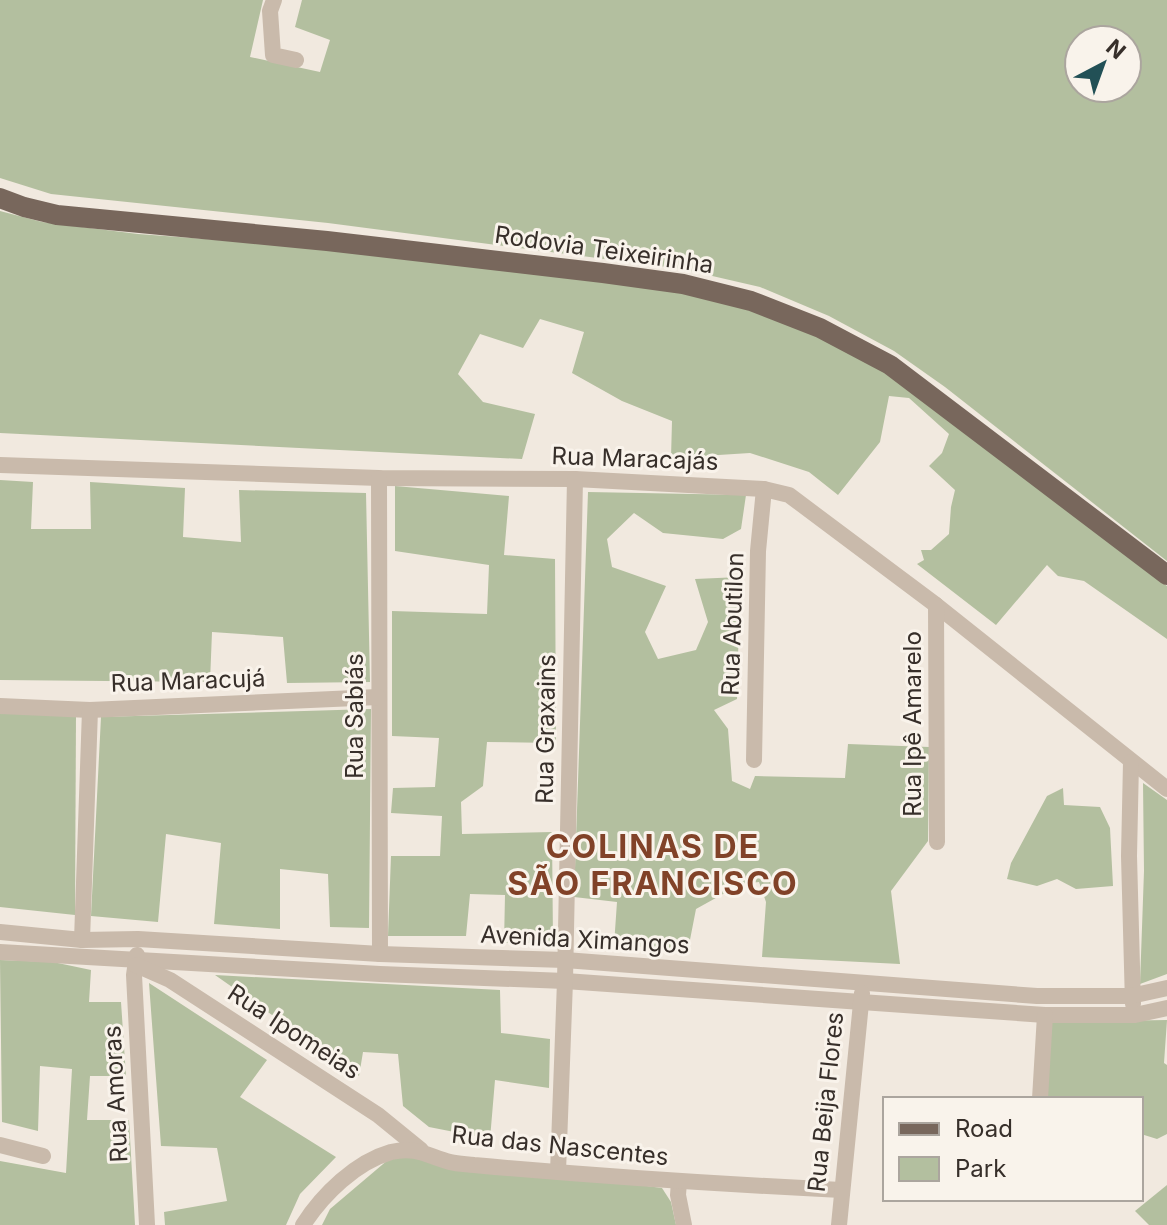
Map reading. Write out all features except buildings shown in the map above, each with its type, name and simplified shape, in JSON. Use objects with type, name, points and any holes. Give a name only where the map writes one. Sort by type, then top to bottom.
[{"type":"main road","name":"Rodovia Teixeirinha","points":[[0,198],[57,215],[603,273],[683,284],[751,301],[820,328],[890,365],[1167,575]]},
{"type":"street","points":[[274,0],[270,11],[273,55],[296,60]]},
{"type":"street","name":"Rua Maracajás","points":[[0,465],[379,478],[575,479],[764,489],[789,495],[936,605],[1167,789]]},
{"type":"street","name":"Rua Sabiás","points":[[379,478],[380,954]]},
{"type":"street","name":"Rua Graxains","points":[[558,1172],[575,479]]},
{"type":"street","name":"Rua Abutilon","points":[[754,760],[758,551],[764,489]]},
{"type":"street","name":"Rua Ipê Amarelo","points":[[936,605],[937,842]]},
{"type":"street","name":"Rua Maracujá","points":[[0,706],[90,710],[378,697]]},
{"type":"street","points":[[82,940],[90,710]]},
{"type":"street","points":[[1131,762],[1131,996],[1135,1015]]},
{"type":"street","name":"Avenida Ximangos","points":[[0,932],[82,940],[138,939],[380,954],[565,960],[1037,996],[1131,996],[1167,988]]},
{"type":"street","name":"Rua Amoras","points":[[138,939],[134,975],[147,1225]]},
{"type":"street","name":"Avenida Ximangos","points":[[0,952],[136,963],[565,981],[1045,1015],[1135,1015],[1167,1008]]},
{"type":"street","name":"Rua Ipomeias","points":[[136,963],[170,980],[378,1115],[421,1150]]},
{"type":"street","name":"Rua Beija Flores","points":[[839,1225],[863,983]]},
{"type":"street","points":[[1040,1097],[1045,1015]]},
{"type":"street","points":[[0,1145],[43,1156]]},
{"type":"street","name":"Rua das Nascentes","points":[[303,1225],[329,1194],[368,1161],[394,1151],[421,1150],[452,1163],[679,1182],[841,1190]]},
{"type":"street","points":[[679,1182],[678,1195],[684,1225]]},
{"type":"green space","points":[[0,0],[263,0],[250,57],[320,72],[330,40],[295,27],[302,0],[1167,0],[1167,561],[945,387],[894,351],[829,316],[760,287],[682,269],[328,223],[51,194],[0,178]]},
{"type":"green space","points":[[0,211],[42,222],[138,234],[325,248],[681,292],[754,310],[819,335],[887,371],[1167,586],[1167,639],[1084,581],[1058,576],[1047,565],[996,625],[917,564],[924,560],[921,550],[931,550],[949,534],[955,490],[929,466],[942,453],[949,434],[909,398],[889,396],[880,442],[838,495],[809,472],[750,453],[671,458],[672,421],[622,401],[572,373],[584,332],[540,319],[523,348],[480,334],[458,374],[483,402],[535,414],[522,459],[0,433]]},
{"type":"green space","points":[[0,480],[33,482],[31,529],[91,529],[90,482],[185,488],[183,537],[241,542],[239,490],[366,493],[370,682],[287,683],[283,637],[212,632],[210,682],[0,680]]},
{"type":"green space","points":[[395,486],[509,496],[504,555],[555,559],[556,743],[487,742],[483,786],[461,802],[462,834],[552,832],[553,943],[504,943],[505,895],[470,894],[466,936],[388,936],[391,856],[440,856],[442,816],[391,813],[393,788],[435,787],[439,738],[392,736],[392,611],[487,614],[489,565],[395,551]]},
{"type":"green space","points":[[588,492],[746,495],[741,529],[723,539],[663,533],[634,513],[607,539],[612,567],[666,586],[645,632],[658,659],[696,650],[708,622],[695,579],[740,577],[737,699],[714,710],[728,729],[732,781],[750,789],[755,776],[845,778],[848,744],[929,747],[928,841],[891,891],[900,964],[762,957],[766,902],[759,882],[741,884],[696,909],[688,950],[614,945],[617,902],[574,897]]},
{"type":"green space","points":[[371,709],[369,928],[330,927],[328,874],[280,869],[280,929],[214,924],[221,843],[166,834],[158,922],[91,916],[101,717]]},
{"type":"green space","points":[[0,713],[76,714],[75,915],[0,907]]},
{"type":"green space","points":[[1143,783],[1167,800],[1167,974],[1140,984],[1144,871]]},
{"type":"green space","points":[[1063,788],[1064,805],[1100,807],[1110,828],[1113,886],[1076,889],[1057,879],[1037,886],[1007,879],[1011,863],[1047,796]]},
{"type":"green space","points":[[0,960],[53,962],[91,970],[89,1002],[121,1002],[126,1076],[90,1076],[87,1120],[129,1120],[135,1225],[0,1225],[0,1161],[66,1173],[72,1069],[40,1066],[38,1131],[2,1122]]},
{"type":"green space","points":[[215,975],[500,990],[501,1033],[550,1039],[549,1088],[495,1080],[490,1139],[429,1127],[403,1106],[398,1054],[363,1052],[359,1076]]},
{"type":"green space","points":[[149,983],[267,1060],[240,1097],[336,1157],[300,1194],[286,1225],[165,1225],[164,1212],[227,1201],[217,1148],[161,1146]]},
{"type":"green space","points":[[1167,1020],[1164,1063],[1167,1065],[1167,1134],[1157,1139],[1143,1135],[1143,1097],[1047,1097],[1051,1022]]},
{"type":"green space","points":[[419,1156],[662,1188],[671,1202],[676,1225],[322,1225],[330,1209],[389,1159]]},
{"type":"green space","points":[[1167,1185],[1167,1225],[1149,1225],[1135,1211]]},
{"type":"district","name":"COLINAS DE SÃO FRANCISCO","points":[[653,866]]}]
